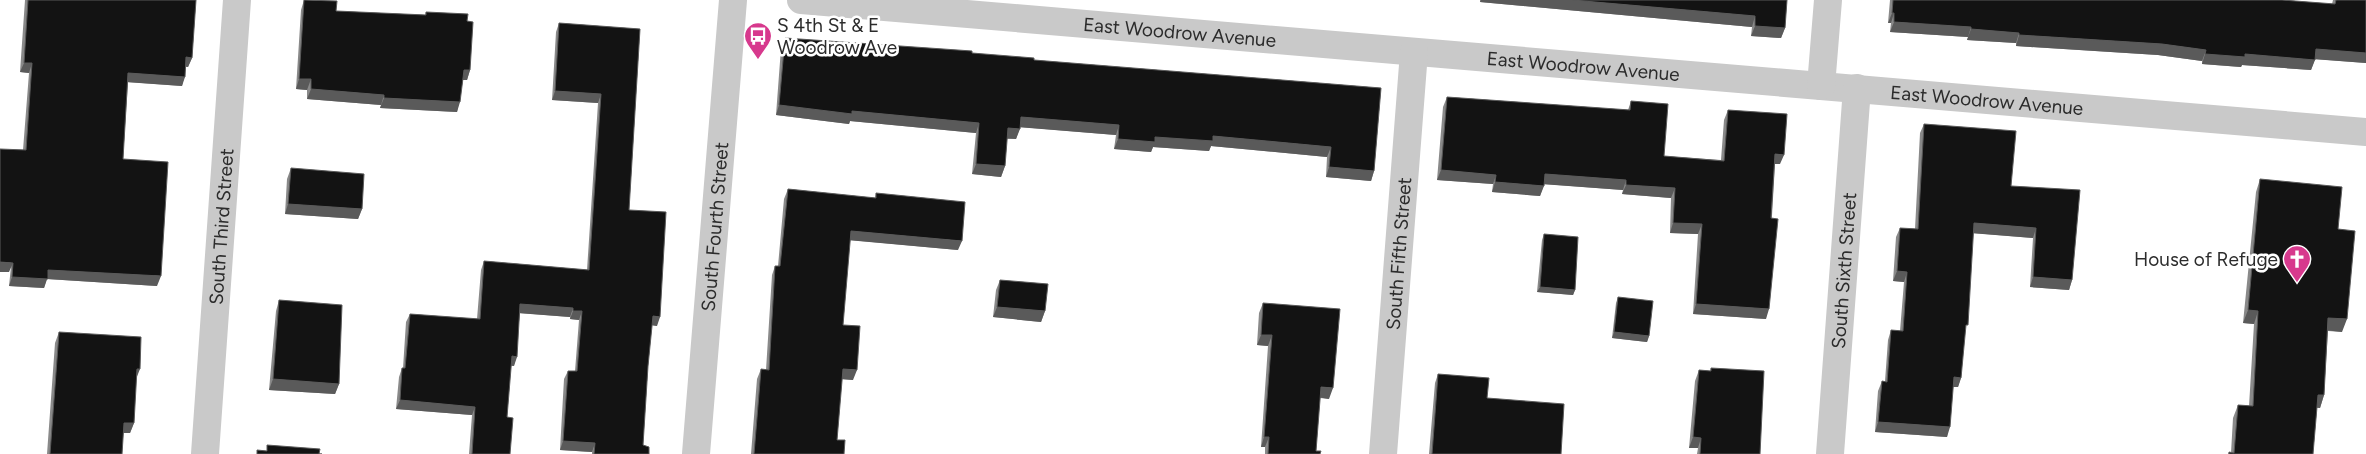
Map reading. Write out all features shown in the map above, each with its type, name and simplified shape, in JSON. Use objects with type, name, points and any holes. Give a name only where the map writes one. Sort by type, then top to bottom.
[{"type":"street","name":"South Third Street","points":[[205,454],[237,0]]},
{"type":"street","name":"South Fourth Street","points":[[696,454],[733,0]]},
{"type":"street","name":"East Woodrow Avenue","points":[[800,0],[2366,132]]},
{"type":"street","points":[[1821,86],[1828,0]]},
{"type":"street","name":"South Fifth Street","points":[[1383,454],[1414,52]]},
{"type":"street","name":"South Sixth Street","points":[[1830,454],[1857,88]]},
{"type":"building","points":[[28,0],[196,0],[192,58],[186,57],[185,77],[128,73],[123,159],[168,162],[161,276],[48,270],[48,279],[12,277],[13,263],[0,262],[0,149],[26,150],[32,63],[24,63]]},
{"type":"building","points":[[304,0],[337,1],[336,11],[426,15],[426,12],[468,14],[467,21],[473,22],[470,70],[464,70],[460,102],[384,98],[384,95],[311,89],[311,79],[299,79]]},
{"type":"building","points":[[1572,0],[1787,0],[1785,28],[1755,26],[1755,16]]},
{"type":"building","points":[[1893,0],[2282,0],[2335,4],[2336,0],[2366,0],[2366,53],[2316,49],[2315,60],[2245,54],[2245,57],[2205,54],[2206,50],[2162,44],[2019,35],[2019,33],[1971,29],[1971,27],[1894,22],[1894,13],[1892,13]]},
{"type":"building","points":[[559,23],[640,29],[629,210],[666,212],[660,317],[653,316],[648,366],[643,445],[649,447],[649,454],[594,454],[595,443],[563,441],[568,371],[577,371],[582,311],[573,311],[573,308],[520,304],[517,357],[512,356],[507,417],[513,418],[510,454],[472,454],[475,407],[400,400],[402,368],[405,368],[410,314],[480,319],[484,261],[589,270],[601,94],[555,91]]},
{"type":"building","points":[[785,38],[972,51],[972,53],[1034,58],[1034,60],[1381,88],[1374,171],[1329,167],[1331,147],[1213,136],[1213,141],[1155,137],[1155,142],[1118,139],[1119,125],[1021,117],[1020,129],[1008,128],[1005,166],[976,164],[979,123],[852,111],[852,114],[779,105]]},
{"type":"building","points":[[1447,97],[1630,110],[1631,101],[1668,104],[1664,156],[1724,161],[1728,110],[1787,114],[1784,155],[1775,154],[1771,218],[1778,219],[1769,309],[1696,304],[1702,224],[1673,223],[1675,188],[1626,185],[1626,180],[1545,174],[1544,186],[1495,182],[1496,175],[1441,170]]},
{"type":"building","points":[[1924,124],[2016,131],[2011,186],[2080,190],[2072,280],[2033,277],[2036,228],[1974,223],[1968,325],[1966,325],[1961,378],[1954,377],[1950,427],[1878,422],[1882,381],[1887,382],[1891,330],[1903,331],[1907,272],[1897,271],[1900,228],[1918,229]]},
{"type":"building","points":[[291,168],[364,174],[362,209],[288,204]]},
{"type":"building","points":[[2260,179],[2342,187],[2338,229],[2355,231],[2347,319],[2328,318],[2324,395],[2318,395],[2313,454],[2229,454],[2229,452],[2234,453],[2238,405],[2253,406],[2258,311],[2248,310]]},
{"type":"building","points":[[788,189],[876,198],[876,193],[965,202],[962,241],[851,231],[843,325],[860,326],[857,370],[843,369],[837,440],[845,440],[844,454],[754,454],[761,369],[769,370],[775,266],[780,266]]},
{"type":"building","points":[[1544,234],[1578,237],[1575,290],[1540,287]]},
{"type":"building","points":[[1000,280],[1048,284],[1045,311],[997,307]]},
{"type":"building","points":[[1618,297],[1653,301],[1649,336],[1614,332]]},
{"type":"building","points":[[279,300],[342,305],[339,384],[273,379]]},
{"type":"building","points":[[1263,303],[1340,309],[1333,388],[1321,387],[1316,451],[1321,451],[1320,454],[1268,454],[1269,437],[1264,437],[1272,335],[1261,335]]},
{"type":"building","points":[[59,332],[141,337],[140,369],[137,369],[134,423],[124,423],[122,454],[50,454]]},
{"type":"building","points":[[1711,368],[1764,371],[1760,454],[1700,454],[1701,438],[1693,437],[1699,370],[1711,371]]},
{"type":"building","points":[[1438,374],[1489,378],[1487,398],[1564,404],[1561,454],[1432,454]]},
{"type":"building","points":[[267,445],[320,449],[319,454],[257,454],[257,450],[267,451]]},
{"type":"place","name":"S 4th St & E Woodrow Ave","points":[[758,60]]},
{"type":"place","name":"House of Refuge","points":[[2297,283]]}]
